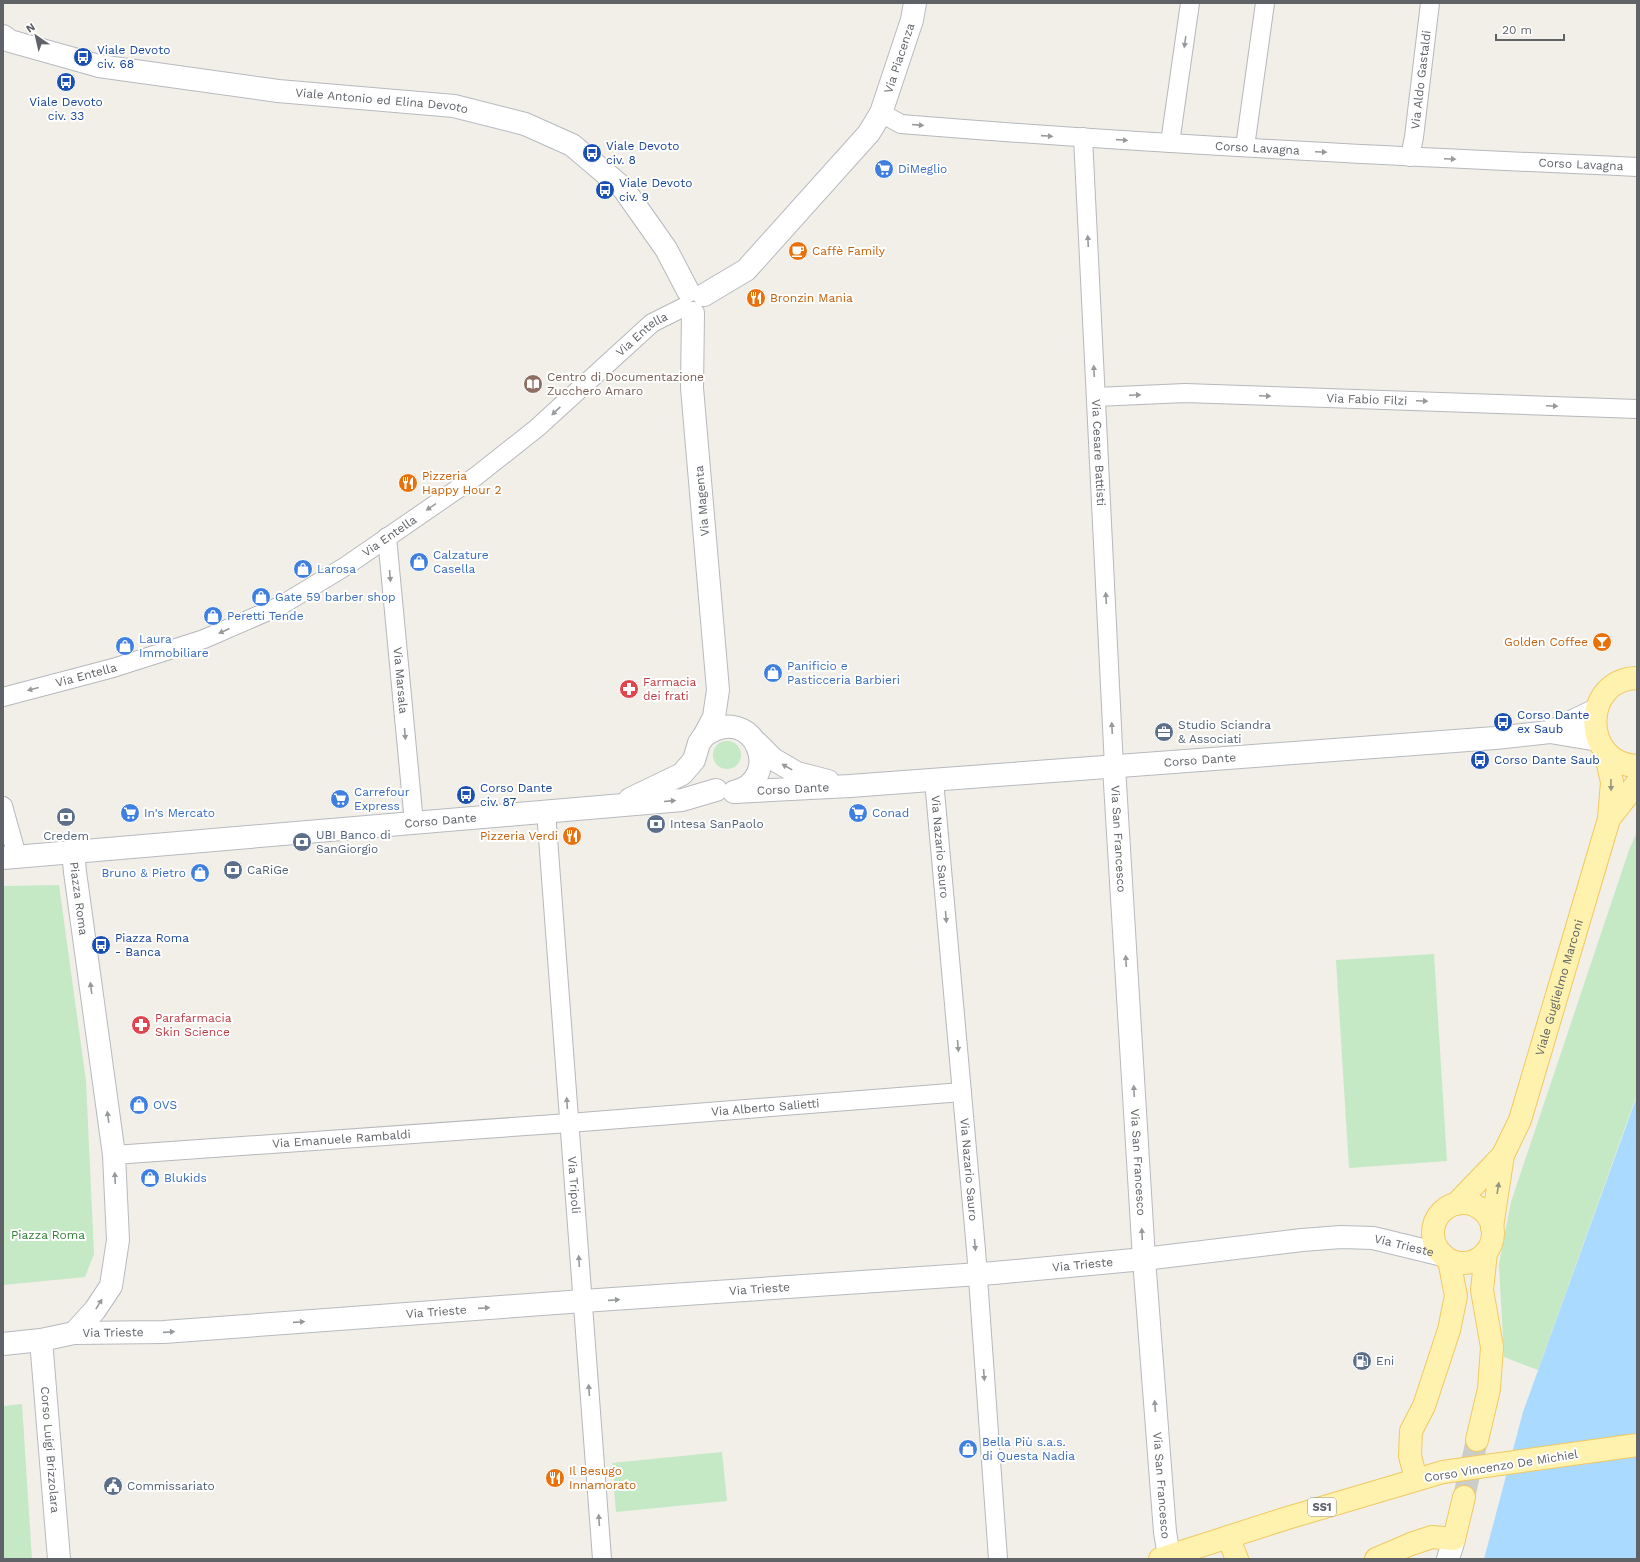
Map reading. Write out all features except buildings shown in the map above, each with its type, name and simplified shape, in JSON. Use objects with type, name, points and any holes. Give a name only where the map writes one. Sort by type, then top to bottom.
[{"type":"main road","points":[[1596,710],[1603,695],[1615,684],[1635,675]]},
{"type":"main road","name":"Viale Guglielmo Marconi","points":[[1492,1227],[1503,1155],[1520,1120],[1609,819],[1612,782],[1602,745],[1594,725],[1596,710]]},
{"type":"main road","points":[[1602,745],[1618,761],[1637,766]]},
{"type":"main road","name":"Viale Guglielmo Marconi","points":[[1609,819],[1637,783]]},
{"type":"main road","name":"Viale Guglielmo Marconi","points":[[1456,1204],[1503,1155]]},
{"type":"main road","points":[[1416,1479],[1410,1456],[1411,1431],[1424,1406],[1449,1330],[1456,1296],[1446,1258],[1435,1243],[1433,1229],[1436,1219],[1442,1212],[1456,1204],[1464,1203],[1479,1208],[1485,1213],[1492,1227],[1490,1245],[1486,1252],[1480,1257],[1465,1263],[1446,1258]]},
{"type":"main road","points":[[1477,1440],[1489,1389],[1492,1347],[1482,1290],[1486,1252]]},
{"type":"main road","name":"Corso Vincenzo De Michiel","points":[[1165,1558],[1228,1537],[1443,1472],[1637,1445]]},
{"type":"main road","points":[[1376,1559],[1432,1537],[1451,1549],[1464,1497]]},
{"type":"main road","points":[[1228,1537],[1236,1559]]},
{"type":"street","name":"Via Piacenza","points":[[881,113],[912,20],[915,3]]},
{"type":"street","points":[[1170,143],[1190,3]]},
{"type":"street","points":[[1245,147],[1265,3]]},
{"type":"street","name":"Via Aldo Gastaldi","points":[[1410,157],[1414,137],[1430,3]]},
{"type":"street","name":"Viale Antonio ed Elina Devoto","points":[[3,36],[10,41],[98,66],[278,91],[454,106],[525,124],[572,145],[623,188],[666,249],[692,302]]},
{"type":"street","name":"Corso Lavagna","points":[[881,113],[901,124],[1170,143],[1410,157],[1637,167]]},
{"type":"street","name":"Via Entella","points":[[3,697],[113,668],[204,639],[280,606],[346,566],[475,477],[537,428],[652,323],[692,302],[746,270],[868,133],[881,113]]},
{"type":"street","name":"Via Cesare Battisti","points":[[1083,137],[1114,767]]},
{"type":"street","name":"Via Magenta","points":[[692,302],[692,388],[718,690],[714,717],[704,736]]},
{"type":"street","name":"Via Fabio Filzi","points":[[1096,397],[1185,393],[1637,409]]},
{"type":"street","name":"Via Marsala","points":[[386,538],[414,823]]},
{"type":"street","name":"Via Magenta","points":[[718,690],[736,727]]},
{"type":"street","name":"Corso Dante","points":[[73,851],[682,800],[725,791],[850,786],[1495,738],[1550,732],[1596,710]]},
{"type":"street","points":[[694,760],[700,779],[707,786],[725,791],[744,788],[758,773],[761,763],[760,753],[752,736],[736,727],[719,727],[704,736]]},
{"type":"street","name":"Corso Dante","points":[[1550,732],[1602,745]]},
{"type":"street","name":"Corso Dante","points":[[617,805],[682,774],[694,760],[699,743],[704,736]]},
{"type":"street","name":"Corso Dante","points":[[757,744],[773,759],[797,773],[850,786]]},
{"type":"street","name":"Via San Francesco","points":[[1114,767],[1144,1259],[1165,1532],[1165,1558]]},
{"type":"street","name":"Via Nazario Sauro","points":[[934,780],[976,1250],[998,1559]]},
{"type":"street","points":[[3,806],[10,857]]},
{"type":"street","name":"Via Tripoli","points":[[546,812],[602,1559]]},
{"type":"street","name":"Piazza Roma","points":[[10,857],[73,851],[114,1155],[118,1240],[110,1286],[95,1310],[74,1333]]},
{"type":"street","name":"Via Alberto Salietti","points":[[569,1123],[962,1092]]},
{"type":"street","name":"Via Emanuele Rambaldi","points":[[114,1155],[569,1123]]},
{"type":"street","name":"Via Trieste","points":[[74,1333],[164,1332],[977,1274],[1144,1259],[1302,1240],[1341,1237],[1373,1238],[1446,1258]]},
{"type":"street","points":[[8,1340],[41,1340],[74,1333]]},
{"type":"street","name":"Corso Luigi Brizzolara","points":[[41,1340],[59,1559]]},
{"type":"green space","points":[[727,741],[737,745],[741,755],[737,765],[727,769],[717,765],[713,755],[717,745]]},
{"type":"green space","points":[[1637,832],[1637,1094],[1538,1370],[1504,1357],[1499,1264],[1511,1202],[1629,850]]},
{"type":"green space","name":"Piazza Roma","points":[[59,885],[86,1081],[94,1254],[85,1277],[3,1285],[3,886]]},
{"type":"green space","points":[[1434,954],[1447,1161],[1349,1168],[1336,960]]},
{"type":"green space","points":[[22,1404],[32,1559],[3,1559],[3,1406]]},
{"type":"green space","points":[[722,1452],[727,1501],[616,1512],[612,1463]]},
{"type":"water","points":[[1637,1096],[1637,1559],[1484,1559],[1523,1412]]},
{"type":"tunnel","points":[[1464,1497],[1477,1440]]},
{"type":"place","name":"Viale Devoto civ. 68","points":[[83,57]]},
{"type":"place","name":"Viale Devoto civ. 33","points":[[66,82]]},
{"type":"place","name":"Viale Devoto civ. 8","points":[[592,153]]},
{"type":"place","name":"DiMeglio","points":[[884,169]]},
{"type":"place","name":"Viale Devoto civ. 9","points":[[605,190]]},
{"type":"place","name":"Caffè Family","points":[[798,251]]},
{"type":"place","name":"Bronzin Mania","points":[[756,298]]},
{"type":"place","name":"Centro di Documentazione Zucchero Amaro","points":[[533,384]]},
{"type":"place","name":"Pizzeria Happy Hour 2","points":[[408,483]]},
{"type":"place","name":"Calzature Casella","points":[[419,562]]},
{"type":"place","name":"Larosa","points":[[303,569]]},
{"type":"place","name":"Gate 59 barber shop","points":[[261,597]]},
{"type":"place","name":"Peretti Tende","points":[[213,616]]},
{"type":"place","name":"Golden Coffee","points":[[1602,642]]},
{"type":"place","name":"Laura Immobiliare","points":[[125,646]]},
{"type":"place","name":"Panificio e Pasticceria Barbieri","points":[[773,673]]},
{"type":"place","name":"Farmacia dei frati","points":[[629,689]]},
{"type":"place","name":"Corso Dante ex Saub","points":[[1503,722]]},
{"type":"place","name":"Studio Sciandra & Associati","points":[[1164,732]]},
{"type":"place","name":"Corso Dante Saub","points":[[1480,760]]},
{"type":"place","name":"Corso Dante civ. 87","points":[[466,795]]},
{"type":"place","name":"Carrefour Express","points":[[340,799]]},
{"type":"place","name":"In's Mercato","points":[[130,813]]},
{"type":"place","name":"Conad","points":[[858,813]]},
{"type":"place","name":"Credem","points":[[66,817]]},
{"type":"place","name":"Intesa SanPaolo","points":[[656,824]]},
{"type":"place","name":"Pizzeria Verdi","points":[[572,836]]},
{"type":"place","name":"UBI Banco di SanGiorgio","points":[[302,842]]},
{"type":"place","name":"CaRiGe","points":[[233,870]]},
{"type":"place","name":"Bruno & Pietro","points":[[200,873]]},
{"type":"place","name":"Piazza Roma - Banca","points":[[101,945]]},
{"type":"place","name":"Parafarmacia Skin Science","points":[[141,1025]]},
{"type":"place","name":"OVS","points":[[139,1105]]},
{"type":"place","name":"Blukids","points":[[150,1178]]},
{"type":"place","name":"Eni","points":[[1362,1361]]},
{"type":"place","name":"Bella Più s.a.s. di Questa Nadia","points":[[968,1449]]},
{"type":"place","name":"Il Besugo Innamorato","points":[[555,1478]]},
{"type":"place","name":"Commissariato","points":[[113,1486]]}]
